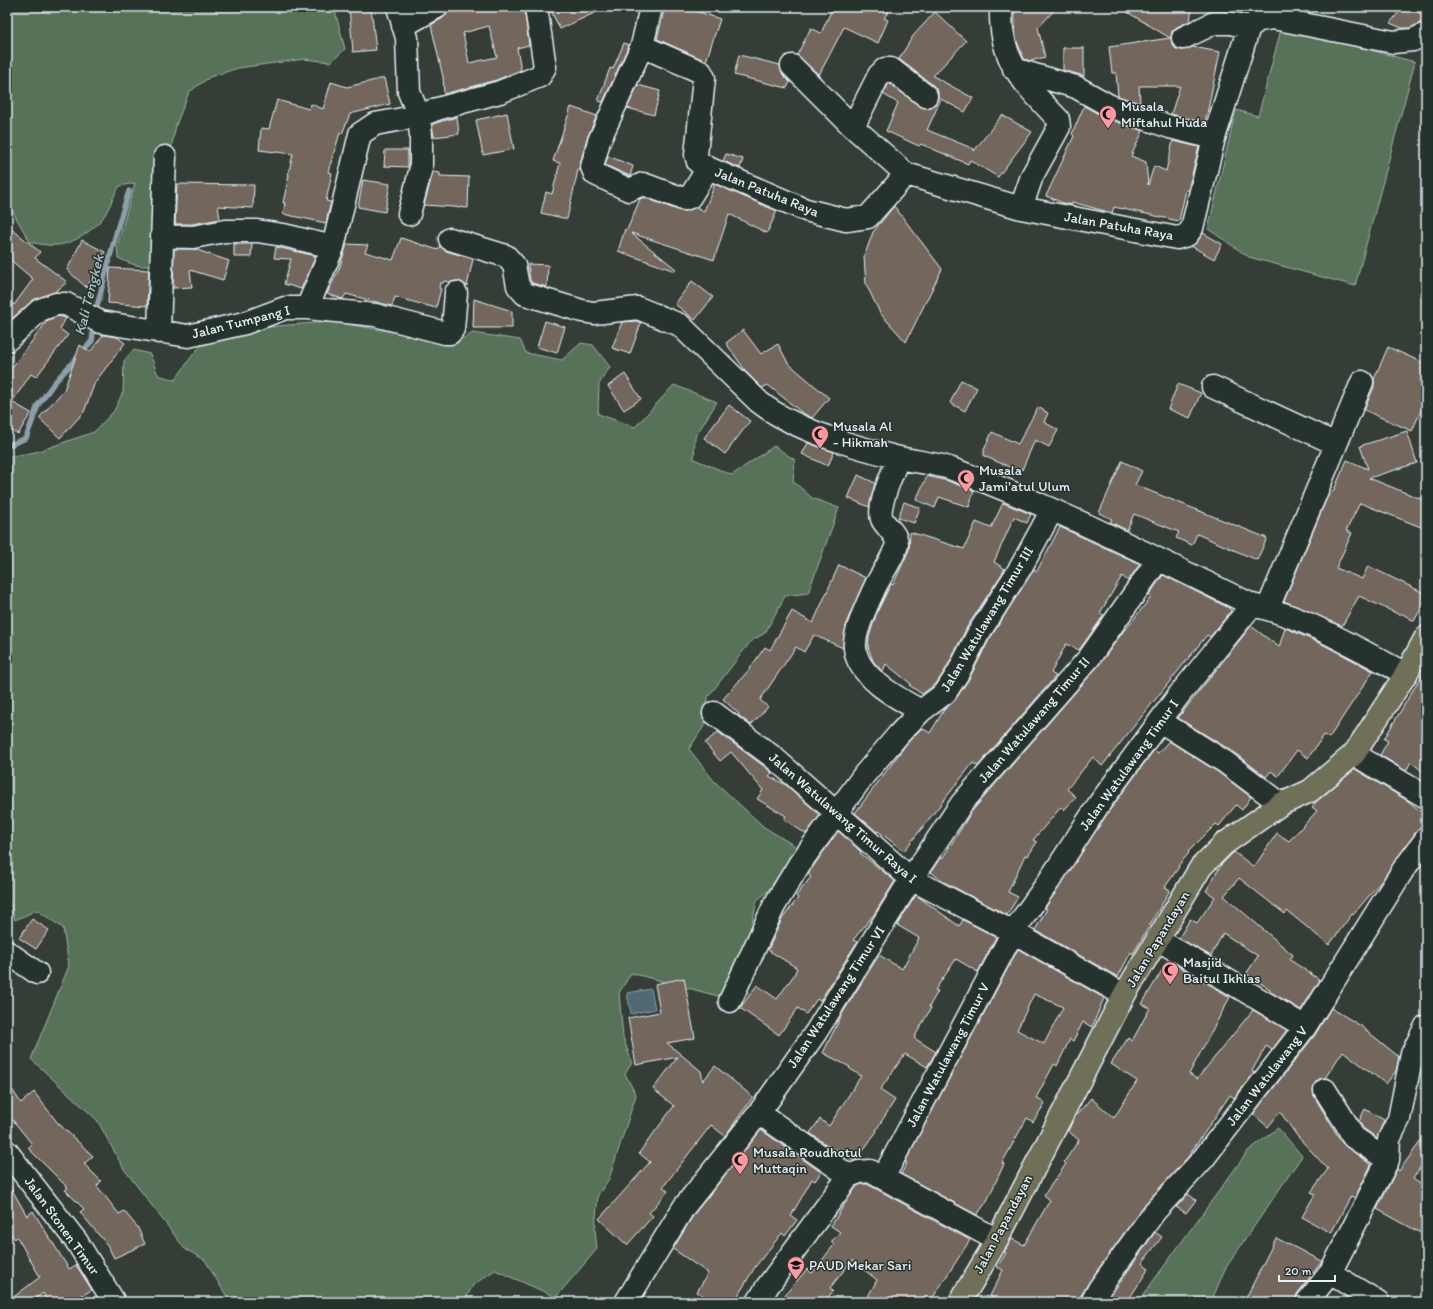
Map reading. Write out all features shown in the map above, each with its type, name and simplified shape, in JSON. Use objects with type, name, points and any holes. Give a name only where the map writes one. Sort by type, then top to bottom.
[{"type":"main road","name":"Jalan Papandayan","points":[[960,1302],[997,1240],[1124,995],[1201,867],[1224,844],[1281,804],[1310,791],[1354,754],[1406,674],[1426,637]]},
{"type":"street","points":[[409,214],[422,154],[419,116],[409,92],[407,38],[401,16],[437,7]]},
{"type":"street","points":[[307,308],[333,247],[360,134],[375,124],[419,116],[437,109],[500,92],[542,74],[545,67],[536,7]]},
{"type":"street","points":[[642,46],[703,74],[704,78],[696,155],[698,162],[708,168],[690,197],[684,199],[643,184],[629,190],[595,174],[592,171],[599,141],[642,46],[651,7]]},
{"type":"street","points":[[1001,7],[1002,40],[1014,69],[1058,119],[1059,127],[1032,176],[1021,208]]},
{"type":"street","points":[[1183,38],[1214,22],[1230,23],[1249,27],[1259,20],[1273,18],[1393,42],[1413,40],[1426,34]]},
{"type":"street","name":"Jalan Patuha Raya","points":[[708,168],[806,210],[846,220],[868,217],[906,174],[1021,208],[1177,238],[1187,235],[1192,228],[1214,138],[1249,27]]},
{"type":"street","points":[[792,66],[853,127],[906,174]]},
{"type":"street","points":[[853,127],[879,75],[885,69],[891,69],[926,96]]},
{"type":"street","points":[[1014,69],[1076,87],[1110,106],[1170,127],[1214,138]]},
{"type":"street","points":[[159,332],[165,157]]},
{"type":"street","points":[[162,236],[193,237],[225,231],[257,231],[283,235],[333,247]]},
{"type":"street","points":[[450,239],[506,256],[514,265],[518,286],[525,294],[582,311],[594,313],[638,308],[661,315],[680,324],[771,411],[804,427],[849,444],[898,458],[950,469],[1052,510],[1260,607],[1326,632],[1406,674]]},
{"type":"street","name":"Jalan Tumpang I","points":[[7,340],[40,310],[47,306],[56,304],[66,304],[100,322],[188,336],[245,323],[285,308],[307,308],[375,315],[450,333],[453,329],[456,293]]},
{"type":"street","name":"Jalan Watulawang Timur I","points":[[1013,932],[1049,881],[1099,804],[1160,721],[1260,607],[1336,444],[1362,382]]},
{"type":"street","points":[[1213,387],[1336,444]]},
{"type":"street","points":[[898,458],[883,501],[881,513],[883,520],[897,537],[897,545],[871,595],[854,640],[854,650],[865,672],[896,697],[921,711]]},
{"type":"street","name":"Jalan Watulawang Timur III","points":[[730,1001],[774,906],[800,863],[864,775],[921,711],[945,693],[958,673],[978,634],[1021,567],[1052,510]]},
{"type":"street","name":"Jalan Watulawang Timur II","points":[[911,880],[962,803],[1089,658],[1158,560]]},
{"type":"street","name":"Jalan Watulawang Timur Raya I","points":[[714,713],[773,757],[911,880],[1013,932],[1124,995]]},
{"type":"street","points":[[1160,721],[1225,762],[1281,804]]},
{"type":"street","points":[[1354,754],[1426,797]]},
{"type":"street","name":"Jalan Watulawang V","points":[[1092,1302],[1099,1288],[1155,1211],[1203,1159],[1305,1027],[1403,870],[1426,839]]},
{"type":"street","name":"Jalan Watulawang Timur VI","points":[[626,1302],[684,1207],[759,1113],[816,1032],[911,880]]},
{"type":"street","name":"Jalan Watulawang Timur V","points":[[883,1178],[1013,932]]},
{"type":"street","points":[[1158,940],[1305,1027]]},
{"type":"street","points":[[7,952],[37,974]]},
{"type":"street","points":[[1307,1302],[1330,1273],[1388,1160],[1389,1139],[1399,1119],[1412,1054],[1426,1026]]},
{"type":"street","points":[[1325,1090],[1347,1125],[1352,1137],[1388,1160]]},
{"type":"street","points":[[759,1113],[849,1176]]},
{"type":"street","name":"Jalan Stonen Timur","points":[[7,1152],[77,1242],[114,1302]]},
{"type":"street","points":[[758,1302],[767,1287],[849,1176],[859,1172],[870,1171],[997,1240]]},
{"type":"street","points":[[1330,1273],[1378,1302]]},
{"type":"green space","points":[[7,7],[334,7],[345,49],[331,62],[304,59],[238,68],[210,77],[189,92],[176,125],[171,149],[155,264],[141,266],[118,258],[117,246],[135,183],[120,186],[109,208],[98,223],[79,238],[65,244],[47,245],[30,242],[7,202]]},
{"type":"green space","points":[[1282,26],[1415,62],[1355,286],[1249,257],[1208,229],[1236,110],[1258,116]]},
{"type":"green space","points":[[336,322],[454,343],[473,333],[520,340],[526,353],[562,360],[581,343],[593,345],[610,367],[599,384],[598,414],[635,427],[674,385],[717,402],[695,437],[694,459],[732,475],[774,446],[795,460],[793,481],[812,498],[839,508],[808,593],[785,596],[765,633],[751,641],[708,697],[706,723],[689,749],[714,781],[764,827],[798,848],[767,892],[757,900],[747,946],[724,989],[718,996],[631,973],[619,993],[623,1037],[632,1063],[625,1074],[636,1095],[609,1179],[598,1195],[595,1229],[597,1249],[556,1297],[495,1270],[473,1285],[464,1302],[230,1302],[205,1260],[185,1249],[124,1169],[97,1120],[31,1059],[69,966],[63,928],[37,910],[15,920],[7,894],[7,457],[36,452],[94,432],[114,411],[123,392],[124,361],[133,350],[150,354],[158,375],[175,380],[199,347],[213,339],[228,334],[266,327]]},
{"type":"green space","points":[[1278,1128],[1302,1156],[1225,1269],[1211,1302],[1138,1302],[1248,1151]]},
{"type":"water","points":[[651,989],[655,1009],[631,1014],[627,993]]},
{"type":"building","points":[[349,7],[371,7],[376,50],[353,52]]},
{"type":"building","points":[[449,7],[524,7],[529,45],[517,48],[521,70],[496,80],[444,94],[443,77],[431,25],[443,18],[448,13]],"holes":[[[489,26],[497,57],[469,63],[463,33]]]},
{"type":"building","points":[[549,7],[607,7],[560,29]]},
{"type":"building","points":[[665,7],[684,7],[720,19],[706,61],[657,39]]},
{"type":"building","points":[[833,7],[892,7],[884,18],[888,20],[878,43],[844,27],[819,75],[797,55],[811,28],[821,33]]},
{"type":"building","points":[[1014,7],[1057,7],[1038,28],[1045,57],[1031,61],[1024,59],[1016,39]]},
{"type":"building","points":[[1119,7],[1192,7],[1190,21],[1172,31],[1171,37],[1172,44],[1176,49],[1182,50],[1193,47],[1220,52],[1205,123],[1171,114],[1180,86],[1139,86],[1140,103],[1118,96],[1116,73],[1112,73],[1109,47],[1170,38]]},
{"type":"building","points":[[1403,7],[1411,7],[1424,17],[1420,23],[1410,28],[1402,28],[1390,23]]},
{"type":"building","points":[[935,12],[966,41],[933,76],[973,98],[965,112],[941,99],[927,130],[974,149],[974,151],[1002,115],[1032,132],[998,177],[970,160],[968,164],[921,144],[919,146],[886,131],[898,103],[883,94],[889,83],[924,108],[931,107],[936,104],[938,92],[934,86],[899,59],[913,36]]},
{"type":"building","points":[[624,43],[629,45],[603,102],[598,101],[610,68],[613,69]]},
{"type":"building","points":[[1063,48],[1084,48],[1084,76],[1063,70]]},
{"type":"building","points":[[739,55],[780,65],[783,75],[790,82],[787,88],[734,75]]},
{"type":"building","points":[[384,78],[390,104],[350,114],[342,134],[340,133],[328,172],[332,173],[326,201],[331,202],[326,223],[283,214],[285,203],[283,203],[293,154],[259,150],[261,128],[269,129],[277,100],[309,109],[311,104],[323,109],[331,82],[347,87]]},
{"type":"building","points":[[638,85],[660,91],[654,115],[627,108]]},
{"type":"building","points":[[1084,106],[1106,118],[1143,131],[1131,156],[1146,162],[1148,185],[1154,166],[1166,171],[1173,141],[1199,147],[1188,190],[1186,190],[1179,221],[1114,207],[1112,213],[1072,202],[1071,205],[1063,203],[1046,196],[1074,136],[1072,134]]},
{"type":"building","points":[[571,107],[597,116],[587,138],[567,219],[541,213],[546,192],[552,194],[560,163],[553,161]]},
{"type":"building","points":[[507,113],[514,149],[483,155],[476,120]]},
{"type":"building","points":[[457,117],[459,134],[434,137],[432,124]]},
{"type":"building","points":[[385,150],[408,150],[408,167],[384,166]]},
{"type":"building","points":[[726,154],[743,159],[740,168],[723,161]]},
{"type":"building","points":[[608,156],[633,166],[630,176],[605,165]]},
{"type":"building","points":[[433,172],[440,173],[440,176],[469,177],[468,208],[424,205]]},
{"type":"building","points":[[363,180],[390,184],[385,212],[358,207]]},
{"type":"building","points":[[177,184],[254,185],[253,208],[218,206],[220,219],[192,224],[175,224]]},
{"type":"building","points":[[715,184],[777,211],[767,233],[729,214],[714,260],[631,233],[676,269],[675,271],[618,251],[625,229],[627,230],[640,199],[643,197],[680,211],[688,211],[696,207],[704,211]]},
{"type":"building","points":[[894,206],[942,269],[906,342],[880,313],[866,284],[864,257],[873,232]]},
{"type":"building","points":[[7,225],[40,252],[35,258],[67,282],[55,292],[32,301],[7,323],[7,298],[14,305],[33,279],[7,257]]},
{"type":"building","points":[[1203,233],[1222,244],[1214,259],[1191,246],[1197,242]]},
{"type":"building","points":[[401,238],[438,250],[440,245],[446,251],[473,259],[467,286],[457,281],[444,281],[443,283],[440,283],[439,288],[441,289],[436,308],[395,297],[392,306],[346,294],[343,299],[327,294],[339,269],[347,244],[368,245],[365,252],[393,260]]},
{"type":"building","points":[[82,240],[105,252],[87,288],[67,270]]},
{"type":"building","points":[[234,244],[252,244],[251,257],[234,257]]},
{"type":"building","points":[[276,247],[316,256],[301,289],[284,284],[291,259],[274,258]]},
{"type":"building","points":[[174,249],[194,249],[229,261],[223,280],[190,270],[192,287],[173,288]]},
{"type":"building","points":[[528,264],[548,265],[547,287],[532,283],[530,280]]},
{"type":"building","points":[[110,268],[149,270],[147,306],[108,303]]},
{"type":"building","points":[[692,281],[713,297],[695,320],[675,304]]},
{"type":"building","points":[[474,299],[512,311],[512,328],[473,328]]},
{"type":"building","points":[[58,316],[66,318],[60,329],[68,335],[36,377],[31,374],[12,402],[31,413],[18,434],[7,428],[7,374],[48,320]]},
{"type":"building","points":[[545,321],[565,327],[557,353],[537,347]]},
{"type":"building","points":[[636,321],[641,323],[630,354],[612,348],[622,322]]},
{"type":"building","points":[[743,330],[761,354],[778,344],[788,363],[829,398],[812,418],[801,412],[768,385],[762,388],[747,373],[726,343]]},
{"type":"building","points":[[103,335],[117,337],[125,343],[95,382],[84,412],[60,438],[39,418],[64,390],[80,345],[90,352]]},
{"type":"building","points":[[1388,347],[1426,364],[1426,399],[1412,431],[1364,410],[1374,387],[1374,379]]},
{"type":"building","points":[[625,374],[641,399],[624,410],[608,386]]},
{"type":"building","points":[[961,380],[977,388],[965,411],[950,403]]},
{"type":"building","points":[[1178,384],[1201,393],[1190,418],[1168,409]]},
{"type":"building","points":[[729,405],[750,421],[725,454],[704,438]]},
{"type":"building","points":[[1038,407],[1048,413],[1044,422],[1058,430],[1049,447],[1035,440],[1021,472],[984,456],[984,450],[992,432],[1018,444]]},
{"type":"building","points":[[1407,431],[1417,463],[1369,478],[1426,501],[1426,529],[1360,503],[1346,531],[1352,533],[1336,568],[1362,579],[1368,566],[1426,594],[1426,600],[1414,621],[1401,613],[1400,615],[1359,596],[1342,626],[1284,601],[1326,500],[1331,491],[1333,492],[1347,460],[1368,469],[1360,446]]},
{"type":"building","points":[[808,443],[834,452],[828,466],[802,454]]},
{"type":"building","points":[[1122,461],[1142,471],[1135,485],[1267,538],[1257,560],[1197,534],[1192,545],[1176,538],[1179,532],[1134,514],[1127,530],[1110,522],[1112,519],[1099,513]]},
{"type":"building","points":[[858,475],[875,483],[869,507],[848,498]]},
{"type":"building","points":[[927,476],[948,481],[974,491],[969,507],[939,497],[935,508],[916,500]]},
{"type":"building","points":[[904,502],[920,508],[914,523],[898,518]]},
{"type":"building","points":[[1003,503],[1031,514],[1027,523],[1014,517],[994,562],[1005,569],[967,627],[947,667],[936,684],[922,694],[909,685],[911,684],[886,664],[883,671],[881,670],[873,661],[868,647],[869,637],[877,612],[891,584],[893,585],[909,550],[910,532],[964,549],[976,522],[991,528]]},
{"type":"building","points":[[1060,527],[1140,564],[1128,581],[1122,576],[1100,613],[1104,615],[1079,650],[1066,644],[1051,673],[1056,676],[978,766],[973,763],[904,851],[878,831],[877,832],[855,813],[908,742],[922,728],[930,733],[944,710],[955,700],[969,679],[989,640],[1034,569],[1037,571]]},
{"type":"building","points":[[839,565],[866,578],[847,621],[843,648],[814,635],[804,652],[796,647],[760,700],[768,707],[751,725],[738,715],[739,714],[723,699],[748,671],[765,647],[770,650],[792,611],[813,623]]},
{"type":"building","points":[[1163,575],[1229,608],[1231,611],[1210,637],[1207,635],[1102,766],[1093,757],[1067,789],[1076,797],[1064,810],[1061,807],[1033,840],[1037,842],[1028,856],[1025,855],[1008,892],[1018,897],[1007,915],[942,881],[931,872],[940,858],[942,859],[972,811],[1098,666],[1151,597],[1149,595]]},
{"type":"building","points":[[1251,626],[1279,647],[1285,628],[1326,646],[1373,671],[1329,738],[1324,735],[1308,758],[1297,750],[1278,776],[1271,771],[1266,777],[1232,751],[1178,718]]},
{"type":"building","points":[[1426,668],[1426,774],[1411,762],[1406,771],[1380,755],[1388,741],[1384,739]]},
{"type":"building","points":[[718,732],[765,767],[772,773],[769,776],[786,785],[820,815],[806,834],[784,819],[786,816],[757,799],[763,790],[731,752],[720,761],[705,743]]},
{"type":"building","points":[[1169,741],[1218,772],[1251,797],[1242,810],[1236,805],[1219,826],[1216,824],[1188,852],[1189,853],[1178,866],[1179,867],[1165,887],[1170,890],[1133,954],[1131,952],[1118,977],[1035,930],[1047,909],[1045,908],[1109,811],[1154,750],[1158,753]]},
{"type":"building","points":[[1355,769],[1408,801],[1426,816],[1426,827],[1421,828],[1416,832],[1383,879],[1353,915],[1352,914],[1329,945],[1287,911],[1285,914],[1239,878],[1224,896],[1293,955],[1290,960],[1320,980],[1301,1010],[1269,991],[1270,989],[1246,974],[1258,956],[1223,933],[1211,956],[1179,938],[1190,919],[1197,923],[1215,897],[1206,891],[1221,865],[1234,852],[1254,867],[1277,833],[1289,841],[1317,811],[1312,807],[1316,802]]},
{"type":"building","points":[[838,831],[861,852],[860,853],[895,881],[875,913],[853,940],[857,942],[820,1001],[817,999],[806,1014],[798,1008],[779,1035],[740,1008],[757,985],[777,999],[794,975],[797,968],[768,950],[782,919],[798,898],[796,896],[811,877],[808,874]]},
{"type":"building","points":[[916,895],[959,926],[963,920],[996,937],[978,972],[956,959],[935,990],[938,991],[929,1007],[931,1008],[914,1038],[936,1052],[927,1067],[905,1054],[880,1090],[895,1100],[876,1130],[877,1131],[856,1160],[853,1161],[838,1149],[835,1151],[810,1133],[820,1119],[829,1126],[861,1076],[849,1068],[850,1067],[823,1053],[842,1014],[879,955],[902,969],[919,938],[897,925]]},
{"type":"building","points":[[32,919],[49,930],[36,949],[19,938]]},
{"type":"building","points":[[1018,949],[1104,998],[1092,1027],[1083,1022],[1073,1041],[1070,1039],[1057,1066],[1054,1064],[1036,1098],[1045,1103],[1033,1122],[1027,1118],[1002,1163],[1004,1164],[987,1201],[977,1215],[901,1174],[907,1163],[905,1162]],"holes":[[[1034,994],[1063,1007],[1044,1044],[1017,1030]]]},
{"type":"building","points":[[1168,960],[1230,997],[1189,1074],[1197,1079],[1253,1010],[1287,1030],[1272,1050],[1266,1046],[1252,1071],[1254,1073],[1234,1098],[1230,1095],[1188,1157],[1145,1204],[1089,1282],[1077,1302],[991,1302],[993,1298],[990,1296],[1003,1270],[997,1267],[1006,1253],[1004,1252],[1012,1239],[1024,1245],[1050,1200],[1044,1195],[1066,1164],[1064,1162],[1079,1140],[1068,1131],[1074,1118],[1091,1098],[1114,1118],[1137,1081],[1111,1064],[1128,1038],[1132,1041],[1150,1008],[1142,1004]]},
{"type":"building","points":[[684,978],[695,1038],[667,1043],[701,1071],[703,1081],[715,1066],[753,1097],[725,1136],[711,1125],[663,1187],[668,1191],[649,1213],[653,1216],[627,1245],[599,1219],[650,1162],[639,1153],[674,1106],[653,1089],[678,1057],[636,1065],[628,1018],[660,1012],[655,984]]},
{"type":"building","points":[[1331,1008],[1361,1026],[1399,1057],[1396,1071],[1386,1084],[1343,1051],[1325,1078],[1319,1079],[1314,1085],[1314,1096],[1342,1143],[1371,1165],[1355,1198],[1351,1196],[1331,1233],[1302,1217],[1315,1194],[1311,1192],[1328,1169],[1298,1137],[1280,1112],[1268,1127],[1253,1114],[1315,1035]]},
{"type":"building","points":[[7,1082],[21,1103],[34,1092],[57,1122],[93,1156],[84,1164],[101,1181],[97,1186],[119,1214],[124,1211],[138,1228],[145,1244],[114,1258],[108,1246],[80,1212],[84,1209],[65,1190],[68,1188],[28,1148],[32,1144],[7,1113]]},
{"type":"building","points":[[1365,1109],[1384,1120],[1377,1138],[1363,1128],[1359,1121]]},
{"type":"building","points":[[761,1130],[821,1172],[815,1181],[812,1179],[791,1216],[797,1220],[785,1236],[782,1233],[755,1267],[734,1302],[714,1302],[697,1292],[708,1273],[673,1249],[694,1214]]},
{"type":"building","points":[[1426,1134],[1426,1158],[1413,1179],[1426,1188],[1426,1236],[1377,1209],[1397,1169],[1399,1171]]},
{"type":"building","points":[[7,1181],[27,1216],[33,1211],[69,1269],[76,1265],[92,1290],[70,1302],[48,1302],[43,1293],[31,1302],[7,1302],[40,1277],[17,1237],[15,1239],[7,1230]]},
{"type":"building","points":[[867,1184],[970,1240],[930,1302],[865,1302],[877,1280],[852,1260],[830,1288],[833,1291],[824,1302],[779,1302],[807,1269],[812,1273],[834,1245],[831,1242],[840,1232],[831,1226],[857,1186]]},
{"type":"building","points":[[1188,1194],[1196,1200],[1186,1213],[1176,1207]]},
{"type":"building","points":[[1155,1232],[1162,1237],[1142,1263],[1149,1268],[1127,1302],[1107,1301]]},
{"type":"building","points":[[1276,1238],[1322,1261],[1297,1294],[1295,1302],[1244,1302]]},
{"type":"waterway","name":"Kali Tengkek","points":[[95,314],[118,226],[129,191]]},
{"type":"waterway","name":"Kali Tengkek","points":[[7,446],[26,438],[38,405],[54,383],[92,341],[94,325]]},
{"type":"place","name":"Musala Miftahul Huda","points":[[1108,129]]},
{"type":"place","name":"Musala Al - Hikmah","points":[[820,449]]},
{"type":"place","name":"Musala Jami'atul Ulum","points":[[966,493]]},
{"type":"place","name":"Masjid Baitul Ikhlas","points":[[1170,985]]},
{"type":"place","name":"Musala Roudhotul Muttaqin","points":[[740,1175]]},
{"type":"place","name":"PAUD Mekar Sari","points":[[796,1280]]}]
